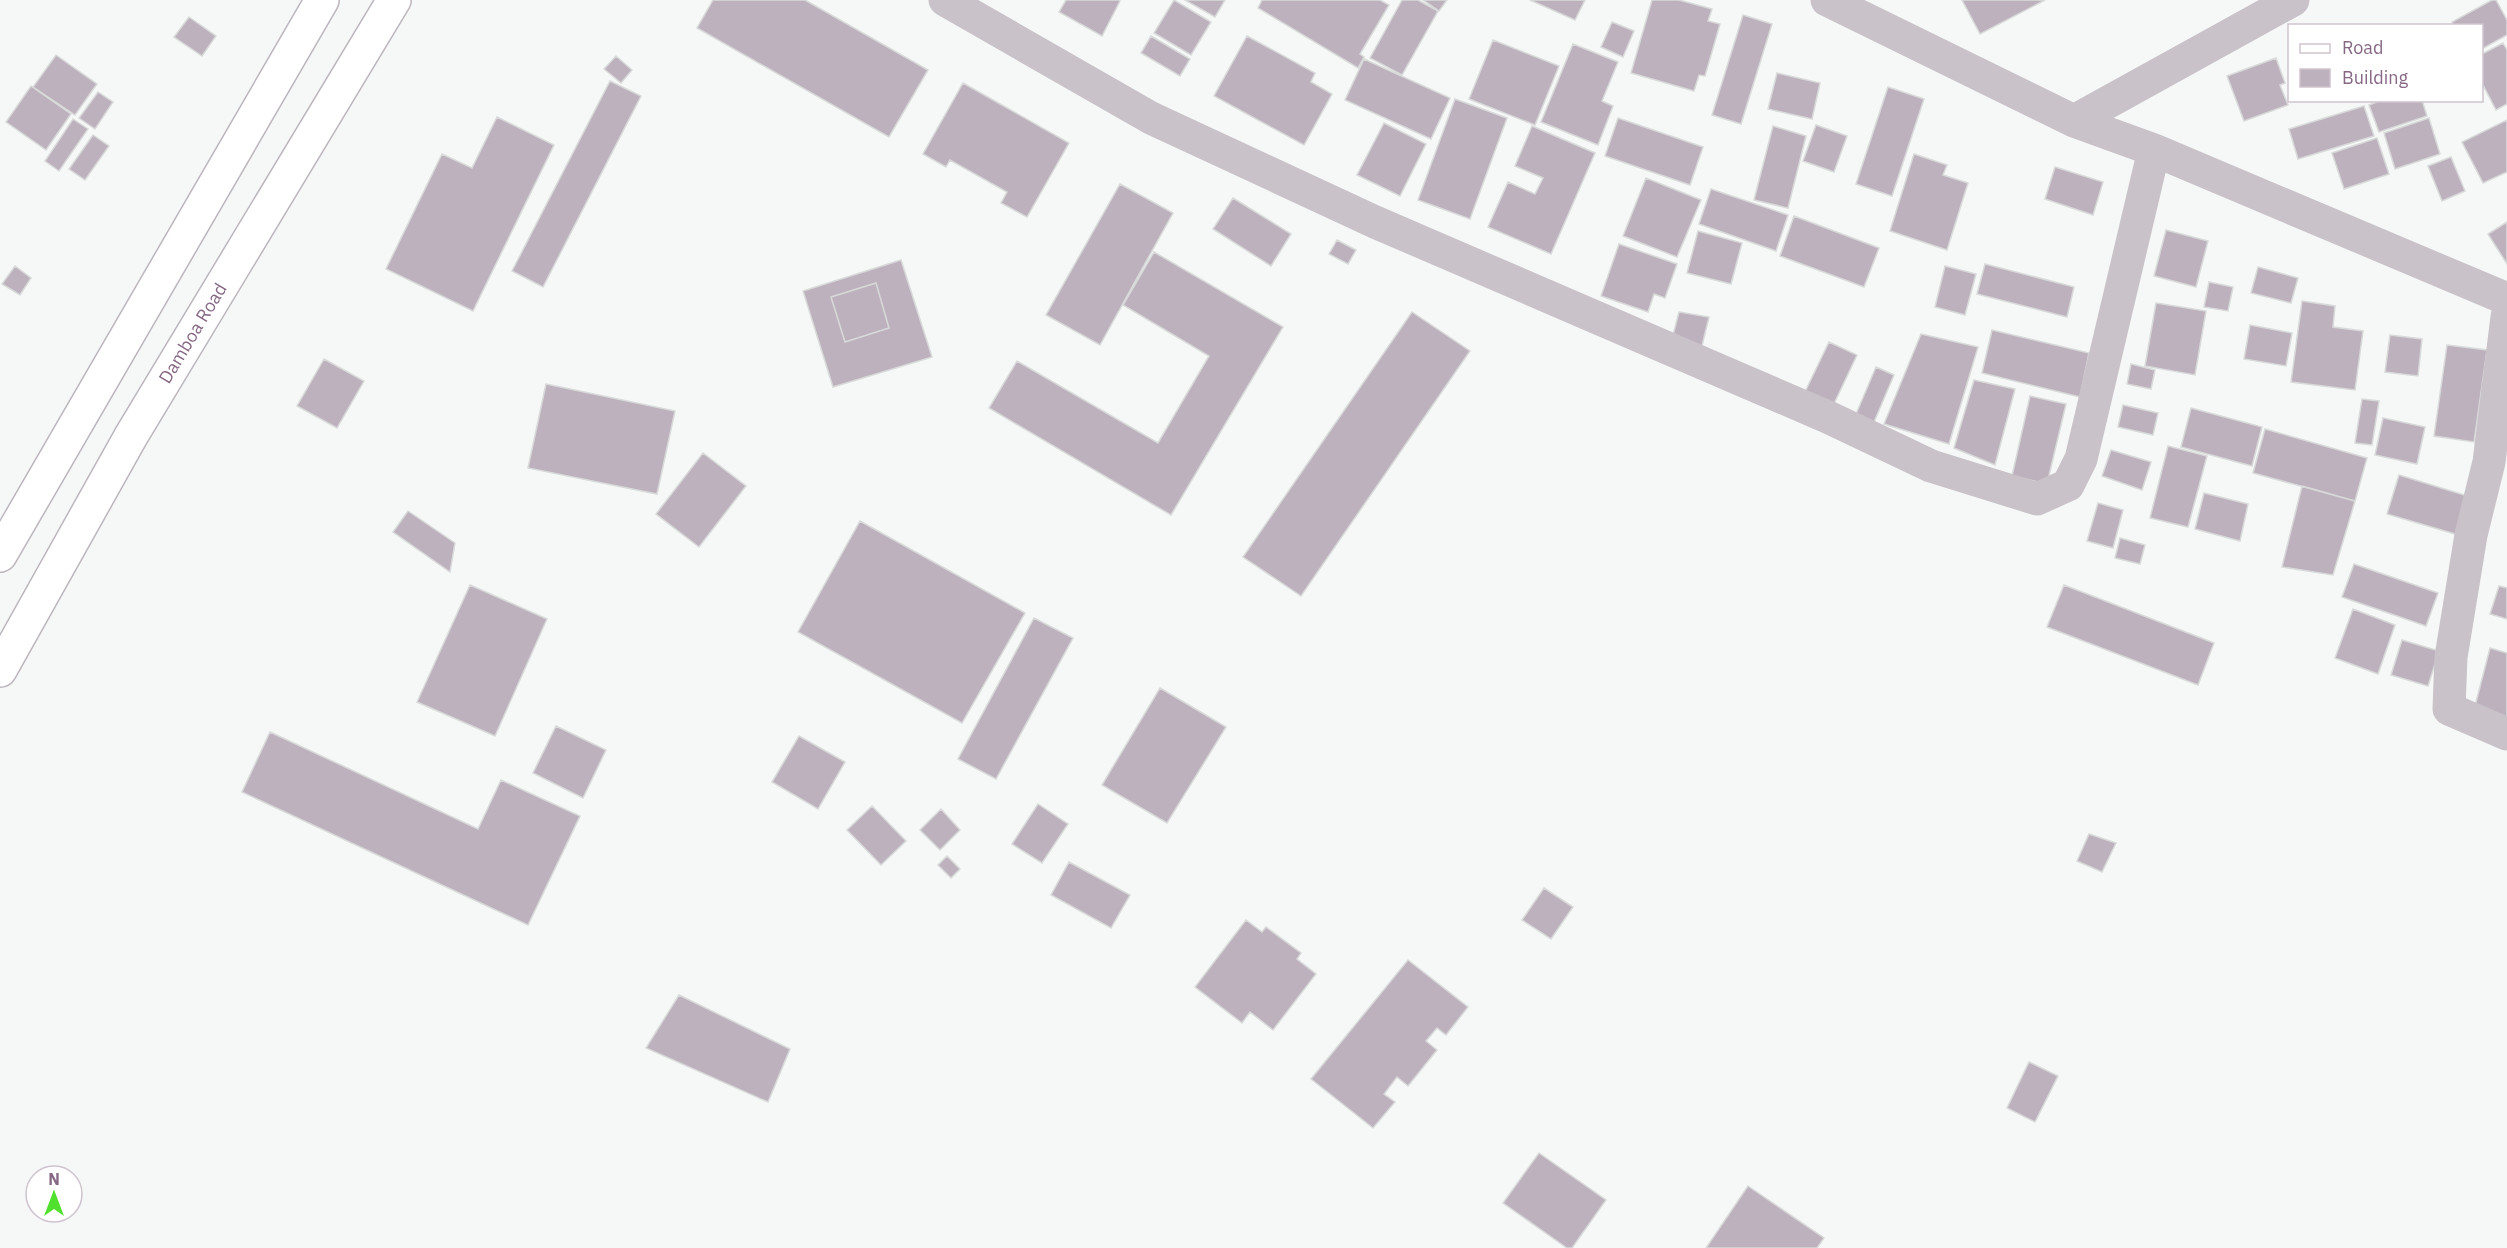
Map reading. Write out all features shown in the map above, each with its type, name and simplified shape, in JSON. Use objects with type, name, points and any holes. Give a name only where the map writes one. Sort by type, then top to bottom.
[{"type":"main road","points":[[0,555],[322,0]]},
{"type":"main road","name":"Damboa Road","points":[[0,670],[131,436],[394,0]]},
{"type":"street","points":[[945,0],[1151,118],[1375,222],[1830,417],[1931,466],[2037,499],[2068,485],[2081,459],[2154,150]]},
{"type":"street","points":[[1827,0],[2074,121],[2154,150],[2507,299]]},
{"type":"street","points":[[2074,121],[2293,0]]},
{"type":"street","points":[[2507,317],[2489,462],[2471,535],[2451,657],[2449,709],[2507,734]]},
{"type":"building","points":[[713,0],[805,0],[928,70],[889,137],[697,28]]},
{"type":"building","points":[[1066,0],[1120,1],[1102,36],[1059,12]]},
{"type":"building","points":[[1174,0],[1211,22],[1191,55],[1154,33]]},
{"type":"building","points":[[1185,0],[1225,0],[1215,17]]},
{"type":"building","points":[[1262,0],[1380,0],[1389,5],[1360,54],[1364,57],[1358,68],[1258,8]]},
{"type":"building","points":[[1402,0],[1418,0],[1438,11],[1402,75],[1370,58]]},
{"type":"building","points":[[1423,0],[1447,0],[1439,11]]},
{"type":"building","points":[[1530,0],[1585,0],[1575,20]]},
{"type":"building","points":[[1652,0],[1679,0],[1712,9],[1708,21],[1720,24],[1705,76],[1699,75],[1694,91],[1631,73]]},
{"type":"building","points":[[1962,0],[2045,0],[1980,34]]},
{"type":"building","points":[[2496,0],[2507,20],[2507,35],[2483,48],[2483,24],[2453,24],[2452,22]]},
{"type":"building","points":[[1743,15],[1772,24],[1741,124],[1712,115]]},
{"type":"building","points":[[189,17],[216,36],[202,56],[174,37]]},
{"type":"building","points":[[1612,22],[1634,31],[1623,57],[1601,47]]},
{"type":"building","points":[[1151,36],[1190,59],[1180,76],[1141,53]]},
{"type":"building","points":[[1247,36],[1315,73],[1311,82],[1332,94],[1304,145],[1214,96]]},
{"type":"building","points":[[1493,40],[1559,66],[1535,125],[1469,99]]},
{"type":"building","points":[[2503,43],[2507,50],[2507,104],[2496,110],[2483,85],[2483,53]]},
{"type":"building","points":[[1573,44],[1618,62],[1602,101],[1613,106],[1598,145],[1541,122]]},
{"type":"building","points":[[56,55],[97,84],[75,115],[33,87]]},
{"type":"building","points":[[616,56],[632,70],[621,83],[604,69]]},
{"type":"building","points":[[2276,58],[2285,83],[2280,85],[2288,105],[2244,121],[2227,76]]},
{"type":"building","points":[[1364,59],[1450,98],[1431,139],[1345,100]]},
{"type":"building","points":[[1777,73],[1820,83],[1812,119],[1768,109]]},
{"type":"building","points":[[610,81],[641,96],[543,287],[512,271]]},
{"type":"building","points":[[963,83],[1069,143],[1027,217],[1001,203],[1007,192],[950,160],[946,167],[923,154]]},
{"type":"building","points":[[31,86],[71,114],[46,150],[6,122]]},
{"type":"building","points":[[1888,87],[1924,99],[1892,196],[1856,184]]},
{"type":"building","points":[[98,92],[113,102],[95,129],[79,118]]},
{"type":"building","points":[[1455,99],[1507,118],[1470,219],[1418,200]]},
{"type":"building","points":[[2377,102],[2423,102],[2427,116],[2379,132],[2369,105]]},
{"type":"building","points":[[2364,106],[2374,136],[2298,159],[2289,129]]},
{"type":"building","points":[[497,117],[554,145],[473,311],[386,269],[442,154],[472,168]]},
{"type":"building","points":[[1618,118],[1703,147],[1690,185],[1605,156]]},
{"type":"building","points":[[2429,118],[2440,154],[2395,169],[2384,133]]},
{"type":"building","points":[[73,119],[88,129],[59,171],[45,161]]},
{"type":"building","points":[[2507,120],[2507,172],[2483,183],[2462,142]]},
{"type":"building","points":[[1384,123],[1426,144],[1400,196],[1357,175]]},
{"type":"building","points":[[1816,125],[1847,136],[1834,172],[1803,161]]},
{"type":"building","points":[[1532,126],[1595,153],[1551,254],[1488,227],[1508,182],[1535,194],[1543,178],[1515,166]]},
{"type":"building","points":[[1773,126],[1806,136],[1788,208],[1754,200]]},
{"type":"building","points":[[93,135],[109,146],[85,180],[69,169]]},
{"type":"building","points":[[2377,138],[2389,174],[2344,189],[2332,153]]},
{"type":"building","points":[[1914,154],[1947,165],[1943,175],[1968,183],[1947,250],[1890,231]]},
{"type":"building","points":[[2451,157],[2465,191],[2442,201],[2428,166]]},
{"type":"building","points":[[2055,167],[2103,182],[2093,215],[2045,199]]},
{"type":"building","points":[[1646,178],[1701,200],[1677,257],[1623,236]]},
{"type":"building","points":[[1120,184],[1173,213],[1100,345],[1046,315]]},
{"type":"building","points":[[1711,189],[1788,215],[1776,251],[1699,224]]},
{"type":"building","points":[[1233,198],[1291,234],[1271,266],[1213,229]]},
{"type":"building","points":[[1794,216],[1879,248],[1864,287],[1780,256]]},
{"type":"building","points":[[2507,222],[2507,264],[2488,234]]},
{"type":"building","points":[[2166,230],[2208,241],[2196,287],[2154,276]]},
{"type":"building","points":[[1698,231],[1742,243],[1731,284],[1687,273]]},
{"type":"building","points":[[1337,240],[1356,250],[1348,264],[1329,254]]},
{"type":"building","points":[[1619,244],[1677,264],[1665,298],[1654,294],[1648,312],[1601,296]]},
{"type":"building","points":[[1154,252],[1283,327],[1171,515],[989,408],[1017,361],[1158,443],[1209,356],[1123,305]]},
{"type":"building","points":[[901,260],[932,357],[833,387],[803,291]],"holes":[[[876,283],[889,328],[845,342],[831,297]]]},
{"type":"building","points":[[1985,264],[2074,287],[2067,317],[1977,294]]},
{"type":"building","points":[[15,266],[31,278],[20,295],[2,284]]},
{"type":"building","points":[[1945,266],[1976,274],[1965,315],[1935,307]]},
{"type":"building","points":[[2258,267],[2298,278],[2291,303],[2251,293]]},
{"type":"building","points":[[2209,282],[2233,287],[2228,311],[2204,307]]},
{"type":"building","points":[[876,283],[889,328],[845,342],[831,297]]},
{"type":"building","points":[[2302,301],[2335,306],[2333,327],[2363,331],[2355,390],[2291,382]]},
{"type":"building","points":[[2156,303],[2206,311],[2195,375],[2145,366]]},
{"type":"building","points":[[1412,312],[1470,351],[1301,596],[1243,557]]},
{"type":"building","points":[[1679,312],[1709,317],[1701,350],[1672,339]]},
{"type":"building","points":[[2250,325],[2292,333],[2286,366],[2244,359]]},
{"type":"building","points":[[1992,330],[2089,353],[2080,397],[1982,373]]},
{"type":"building","points":[[1921,334],[1978,347],[1949,444],[1884,424]]},
{"type":"building","points":[[2390,335],[2422,339],[2418,376],[2385,372]]},
{"type":"building","points":[[1829,342],[1857,355],[1832,408],[1804,394]]},
{"type":"building","points":[[2447,345],[2487,350],[2474,442],[2434,436]]},
{"type":"building","points":[[324,359],[364,381],[337,428],[297,406]]},
{"type":"building","points":[[2131,364],[2155,370],[2151,389],[2127,384]]},
{"type":"building","points":[[1876,367],[1894,375],[1874,422],[1856,414]]},
{"type":"building","points":[[1974,380],[2015,389],[1995,465],[1954,448]]},
{"type":"building","points":[[546,384],[675,411],[657,494],[528,468]]},
{"type":"building","points":[[2030,396],[2066,404],[2047,484],[2012,476]]},
{"type":"building","points":[[2362,399],[2379,401],[2372,445],[2355,443]]},
{"type":"building","points":[[2123,405],[2158,413],[2153,435],[2118,427]]},
{"type":"building","points":[[2191,408],[2262,427],[2252,466],[2181,447]]},
{"type":"building","points":[[2383,418],[2425,427],[2417,464],[2375,455]]},
{"type":"building","points":[[2265,429],[2367,458],[2355,501],[2253,473]]},
{"type":"building","points":[[2168,446],[2207,456],[2188,527],[2150,518]]},
{"type":"building","points":[[2111,450],[2151,462],[2142,490],[2102,476]]},
{"type":"building","points":[[703,453],[746,486],[699,547],[656,514]]},
{"type":"building","points":[[2399,475],[2474,498],[2462,536],[2387,514]]},
{"type":"building","points":[[2302,486],[2355,501],[2333,575],[2282,567]]},
{"type":"building","points":[[2204,493],[2248,504],[2240,541],[2195,529]]},
{"type":"building","points":[[2098,503],[2123,510],[2113,548],[2087,541]]},
{"type":"building","points":[[408,511],[455,543],[450,572],[393,532]]},
{"type":"building","points":[[860,521],[1025,613],[962,723],[798,632]]},
{"type":"building","points":[[2120,538],[2145,545],[2140,564],[2115,558]]},
{"type":"building","points":[[2354,564],[2438,593],[2426,626],[2342,597]]},
{"type":"building","points":[[470,585],[547,619],[495,736],[417,702]]},
{"type":"building","points":[[2064,585],[2214,643],[2198,685],[2047,627]]},
{"type":"building","points":[[2499,586],[2507,588],[2507,619],[2490,614]]},
{"type":"building","points":[[2353,609],[2395,625],[2378,674],[2335,658]]},
{"type":"building","points":[[1034,618],[1073,638],[996,779],[958,759]]},
{"type":"building","points":[[2402,640],[2439,651],[2428,686],[2391,675]]},
{"type":"building","points":[[2490,648],[2507,653],[2507,719],[2474,710]]},
{"type":"building","points":[[1160,688],[1226,727],[1167,823],[1102,785]]},
{"type":"building","points":[[556,726],[606,750],[583,798],[533,773]]},
{"type":"building","points":[[270,732],[478,829],[501,780],[580,816],[528,925],[242,792]]},
{"type":"building","points":[[799,736],[845,762],[818,809],[772,782]]},
{"type":"building","points":[[1038,804],[1068,824],[1042,863],[1012,844]]},
{"type":"building","points":[[872,806],[906,841],[881,865],[847,830]]},
{"type":"building","points":[[941,809],[960,830],[940,850],[920,830]]},
{"type":"building","points":[[2089,834],[2116,843],[2102,872],[2077,861]]},
{"type":"building","points":[[947,856],[960,869],[951,878],[938,865]]},
{"type":"building","points":[[1069,862],[1130,895],[1111,928],[1051,895]]},
{"type":"building","points":[[1544,888],[1573,907],[1551,939],[1522,920]]},
{"type":"building","points":[[1246,920],[1262,932],[1266,927],[1301,953],[1297,959],[1316,974],[1273,1030],[1250,1012],[1242,1023],[1195,987]]},
{"type":"building","points":[[1408,960],[1468,1007],[1446,1035],[1437,1028],[1426,1041],[1437,1050],[1408,1086],[1397,1077],[1384,1094],[1395,1102],[1373,1128],[1311,1079]]},
{"type":"building","points":[[679,995],[790,1049],[768,1102],[646,1048]]},
{"type":"building","points":[[2029,1062],[2058,1076],[2035,1122],[2007,1108]]},
{"type":"building","points":[[1539,1153],[1606,1200],[1572,1248],[1567,1248],[1503,1203]]},
{"type":"building","points":[[1748,1186],[1824,1238],[1817,1248],[1706,1248]]}]
